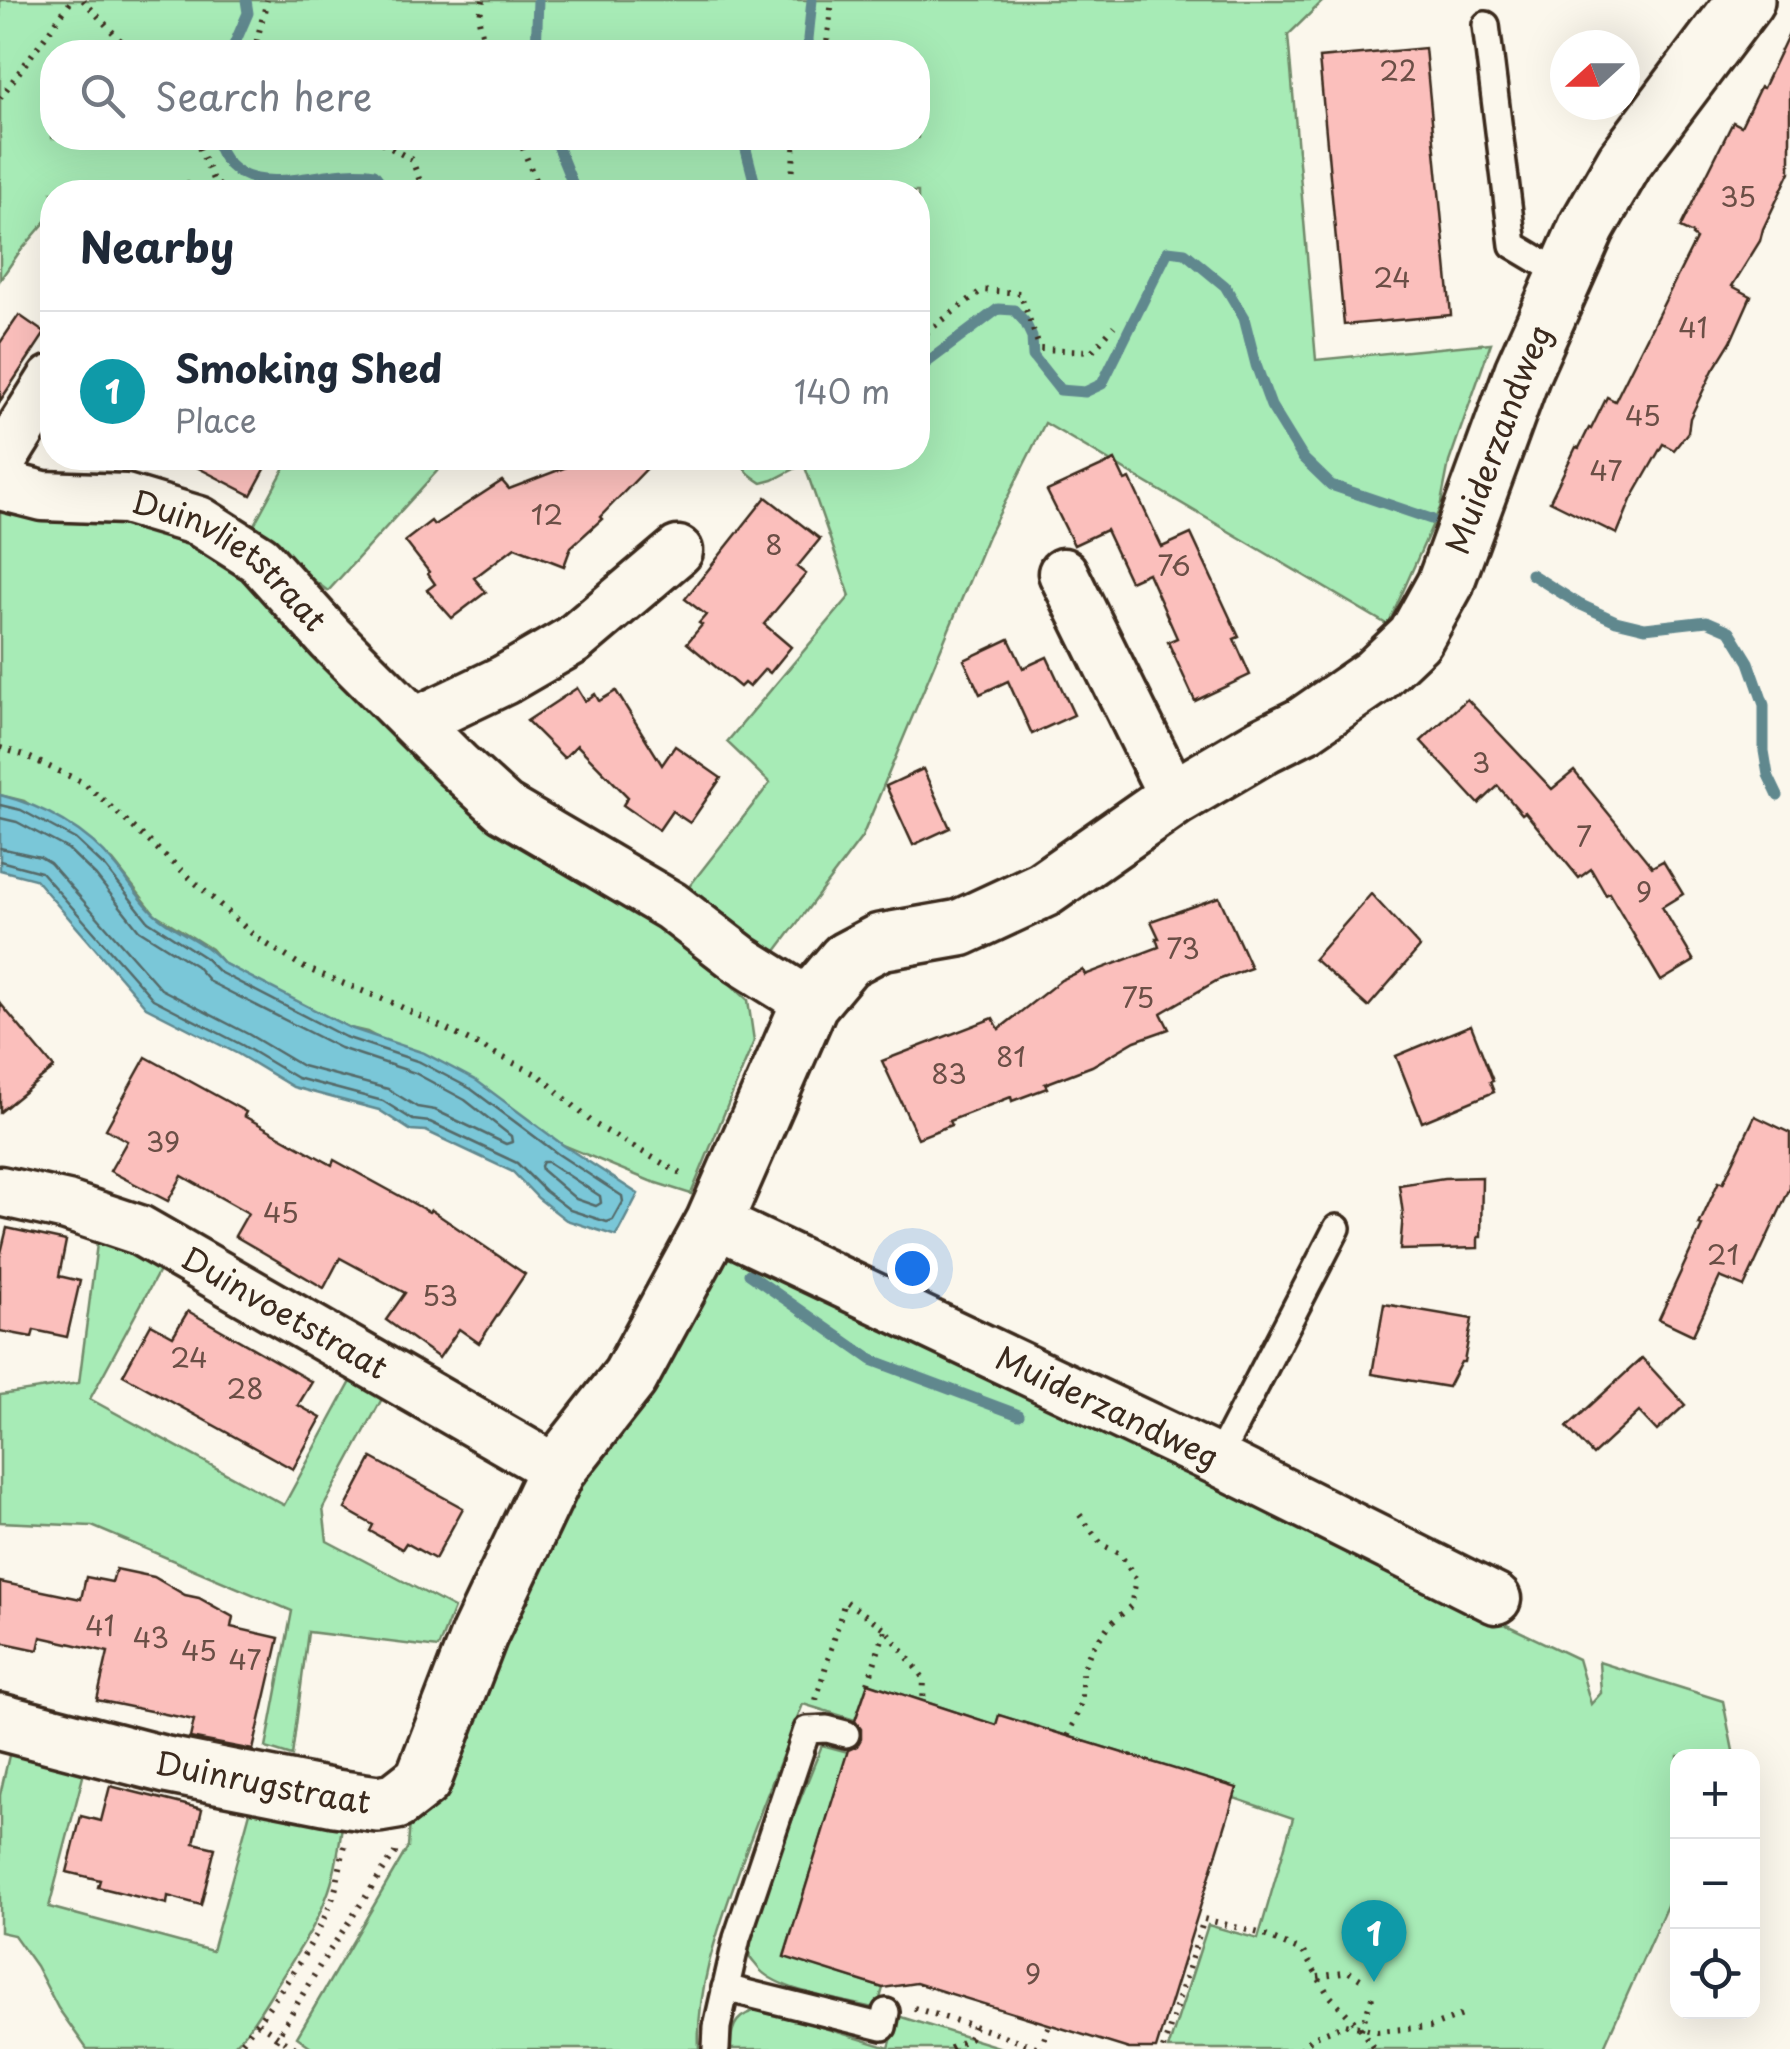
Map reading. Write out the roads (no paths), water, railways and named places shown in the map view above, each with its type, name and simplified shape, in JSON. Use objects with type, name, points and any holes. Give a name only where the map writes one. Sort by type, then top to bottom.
[{"type":"street","name":"Muiderzandweg","points":[[557,1470],[630,1376],[720,1208],[810,1003],[846,960],[880,942],[960,928],[1044,889],[1174,798],[1304,725],[1375,676],[1414,638],[1445,584],[1523,371],[1586,228],[1625,160],[1746,0]]},
{"type":"street","points":[[0,464],[40,399]]},
{"type":"street","name":"Duinvlietstraat","points":[[0,485],[43,496],[124,499],[198,521],[259,559],[331,639],[504,808],[671,906],[741,960],[810,1003]]},
{"type":"street","points":[[416,722],[504,680],[574,640],[678,551]]},
{"type":"street","points":[[1063,573],[1174,798]]},
{"type":"street","name":"Duinvoetstraat","points":[[0,1191],[67,1206],[139,1230],[557,1470]]},
{"type":"street","name":"Muiderzandweg","points":[[720,1208],[1496,1599]]},
{"type":"street","name":"Duinrugstraat","points":[[0,1722],[166,1765],[335,1798],[375,1801],[423,1780],[480,1635],[557,1470]]},
{"type":"lane","points":[[1486,25],[1512,246],[1564,276]]},
{"type":"lane","points":[[1216,1460],[1336,1228]]},
{"type":"lane","points":[[716,2049],[716,2027],[737,1938],[807,1730],[827,1729],[846,1734]]},
{"type":"lane","points":[[725,1988],[884,2020]]},
{"type":"water","points":[[0,795],[48,813],[92,841],[155,914],[223,963],[350,1028],[424,1053],[477,1081],[638,1194],[616,1236],[566,1220],[513,1172],[426,1131],[410,1130],[379,1110],[293,1087],[146,1007],[35,879],[0,870]]},
{"type":"waterway","points":[[236,40],[248,13],[246,0]]},
{"type":"waterway","points":[[536,40],[538,0]]},
{"type":"waterway","points":[[808,40],[812,0]]},
{"type":"waterway","points":[[221,150],[226,161],[242,174],[261,180]]},
{"type":"waterway","points":[[559,150],[571,180]]},
{"type":"waterway","points":[[746,150],[754,180]]},
{"type":"waterway","points":[[282,180],[353,173],[374,174],[379,180]]},
{"type":"waterway","points":[[261,180],[282,180]]},
{"type":"waterway","points":[[930,360],[998,309],[1014,310],[1032,337],[1033,356],[1060,390],[1085,392],[1102,384],[1168,251],[1185,253],[1225,286],[1244,318],[1271,406],[1303,458],[1331,485],[1431,519]]},
{"type":"waterway","points":[[1531,574],[1579,604],[1616,621],[1645,628],[1707,621],[1730,631],[1749,662],[1764,705],[1764,751],[1768,775],[1778,796]]},
{"type":"waterway","points":[[749,1274],[872,1360],[1019,1415]]},
{"type":"place","name":"Smoking Shed","points":[[1374,1982]]}]
